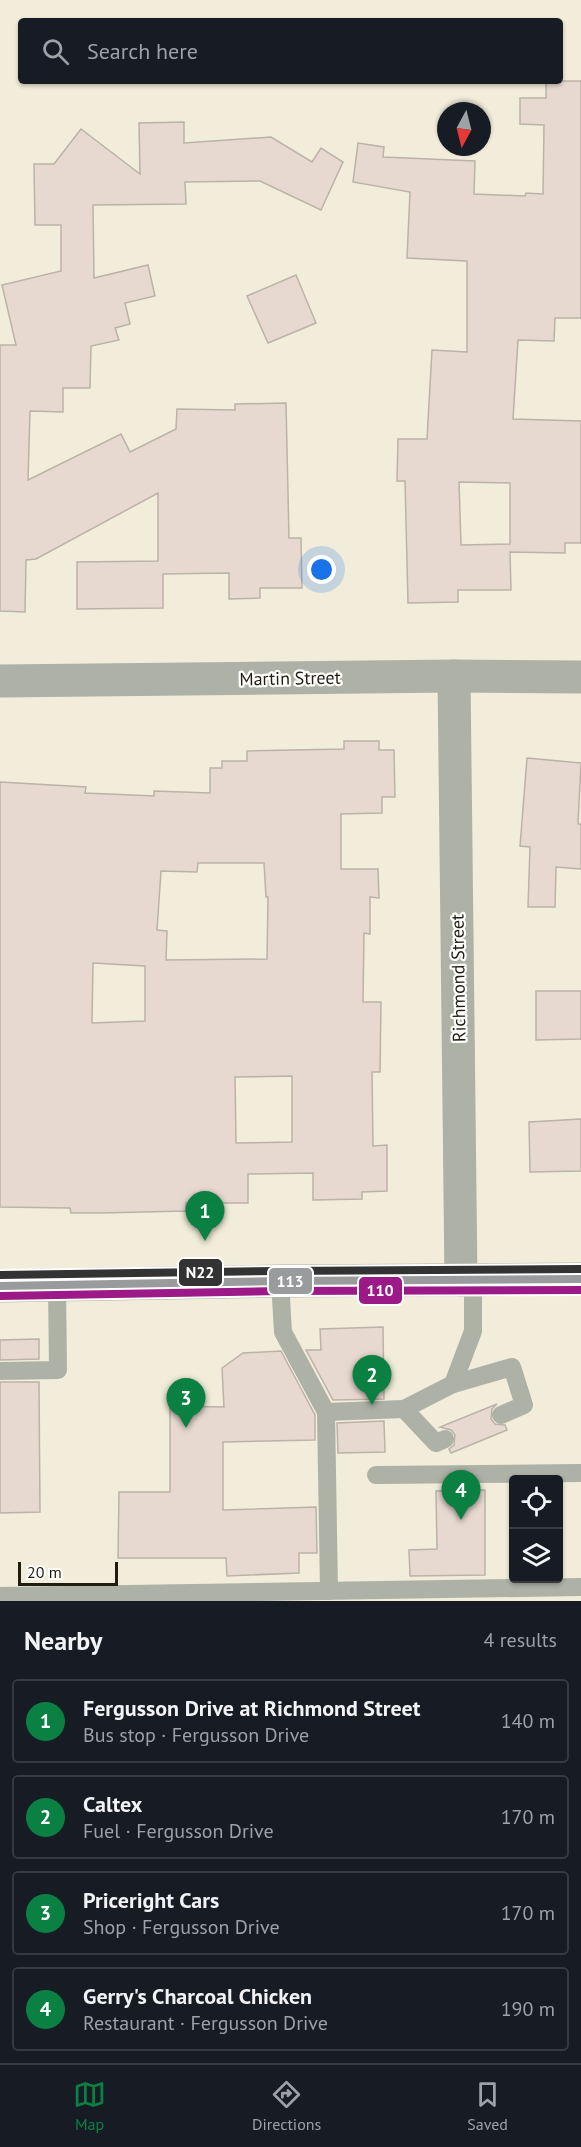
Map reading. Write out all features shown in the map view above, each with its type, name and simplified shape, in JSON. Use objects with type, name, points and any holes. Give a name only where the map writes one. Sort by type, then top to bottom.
[{"type":"main road","points":[[0,1286],[581,1279]]},
{"type":"street","name":"Martin Street","points":[[0,681],[454,676],[581,677]]},
{"type":"street","name":"Richmond Street","points":[[454,676],[467,1280]]},
{"type":"lane","points":[[453,1384],[473,1331],[467,1280]]},
{"type":"lane","points":[[280,1281],[283,1332],[327,1412],[330,1591]]},
{"type":"lane","points":[[0,1371],[58,1370],[57,1286]]},
{"type":"lane","points":[[327,1412],[404,1409],[453,1384],[512,1367],[524,1405],[501,1415]]},
{"type":"lane","points":[[404,1409],[436,1443],[445,1439]]},
{"type":"lane","points":[[376,1475],[581,1473]]},
{"type":"lane","points":[[0,1596],[581,1587]]},
{"type":"building","points":[[581,81],[581,318],[555,318],[554,341],[518,340],[513,419],[581,421],[581,543],[565,543],[565,553],[510,552],[511,590],[458,590],[458,602],[408,603],[405,481],[397,481],[398,439],[427,439],[432,350],[467,352],[467,261],[407,258],[410,192],[353,182],[358,143],[384,147],[383,157],[475,161],[474,194],[525,196],[526,193],[543,194],[544,125],[520,124],[520,98],[546,98],[546,84]],"holes":[[[459,482],[510,483],[510,544],[461,545]]]},
{"type":"building","points":[[184,122],[184,143],[271,137],[312,162],[321,148],[343,162],[321,210],[260,181],[185,182],[186,204],[93,205],[94,278],[148,265],[155,296],[125,303],[130,324],[115,328],[119,340],[91,346],[90,388],[63,388],[63,412],[30,411],[28,480],[121,434],[130,452],[176,429],[177,409],[235,410],[235,404],[286,403],[289,538],[301,538],[302,588],[260,588],[260,598],[229,599],[229,573],[163,574],[163,608],[77,609],[77,562],[158,561],[158,493],[36,559],[26,560],[25,612],[0,611],[0,345],[16,345],[2,285],[61,271],[61,225],[35,225],[34,164],[54,164],[81,129],[140,174],[139,123]]},
{"type":"building","points":[[296,275],[316,323],[268,343],[247,296]]},
{"type":"building","points":[[344,741],[379,741],[379,750],[394,750],[395,797],[382,797],[382,813],[341,814],[341,869],[378,869],[379,898],[370,897],[370,934],[364,933],[363,1002],[381,1002],[380,1072],[372,1072],[373,1146],[387,1145],[387,1191],[362,1192],[362,1199],[313,1200],[313,1173],[248,1174],[248,1203],[186,1203],[186,1211],[100,1213],[71,1213],[70,1208],[0,1207],[0,782],[86,787],[85,793],[154,796],[154,791],[210,793],[210,768],[222,768],[222,761],[247,761],[247,751],[344,749]],"holes":[[[198,863],[264,863],[266,897],[268,897],[267,959],[166,960],[167,931],[157,930],[161,871],[197,872]],[[93,963],[145,966],[145,1021],[92,1023]],[[292,1076],[292,1142],[236,1143],[235,1077]]]},
{"type":"building","points":[[527,758],[581,763],[578,824],[581,824],[581,869],[556,867],[555,907],[528,907],[530,847],[520,846]]},
{"type":"building","points":[[536,991],[581,991],[581,1039],[536,1040]]},
{"type":"building","points":[[581,1119],[581,1171],[530,1172],[529,1122]]},
{"type":"building","points":[[383,1327],[384,1399],[333,1400],[306,1350],[321,1350],[320,1329]]},
{"type":"building","points":[[39,1339],[39,1359],[0,1360],[0,1340]]},
{"type":"building","points":[[281,1351],[315,1415],[315,1440],[223,1442],[223,1510],[316,1507],[317,1553],[299,1553],[299,1573],[227,1576],[226,1558],[118,1558],[119,1492],[170,1492],[170,1406],[224,1407],[222,1368],[243,1353]]},
{"type":"building","points":[[0,1382],[39,1382],[40,1512],[0,1513]]},
{"type":"building","points":[[497,1404],[492,1409],[491,1419],[495,1424],[505,1425],[507,1430],[451,1453],[449,1449],[454,1445],[455,1435],[451,1430],[440,1427]]},
{"type":"building","points":[[384,1421],[385,1452],[338,1453],[337,1423]]},
{"type":"building","points":[[485,1490],[485,1575],[410,1576],[409,1550],[437,1549],[436,1491]]},
{"type":"transit line","name":"N22","points":[[0,1275],[581,1269]]},
{"type":"transit line","name":"113","points":[[0,1286],[581,1279]]},
{"type":"transit line","name":"110","points":[[0,1296],[280,1291],[581,1290]]},
{"type":"place","name":"Fergusson Drive at Richmond Street","points":[[205,1241]]},
{"type":"place","name":"Caltex","points":[[372,1405]]},
{"type":"place","name":"Priceright Cars","points":[[186,1428]]},
{"type":"place","name":"Gerry's Charcoal Chicken","points":[[461,1520]]}]
